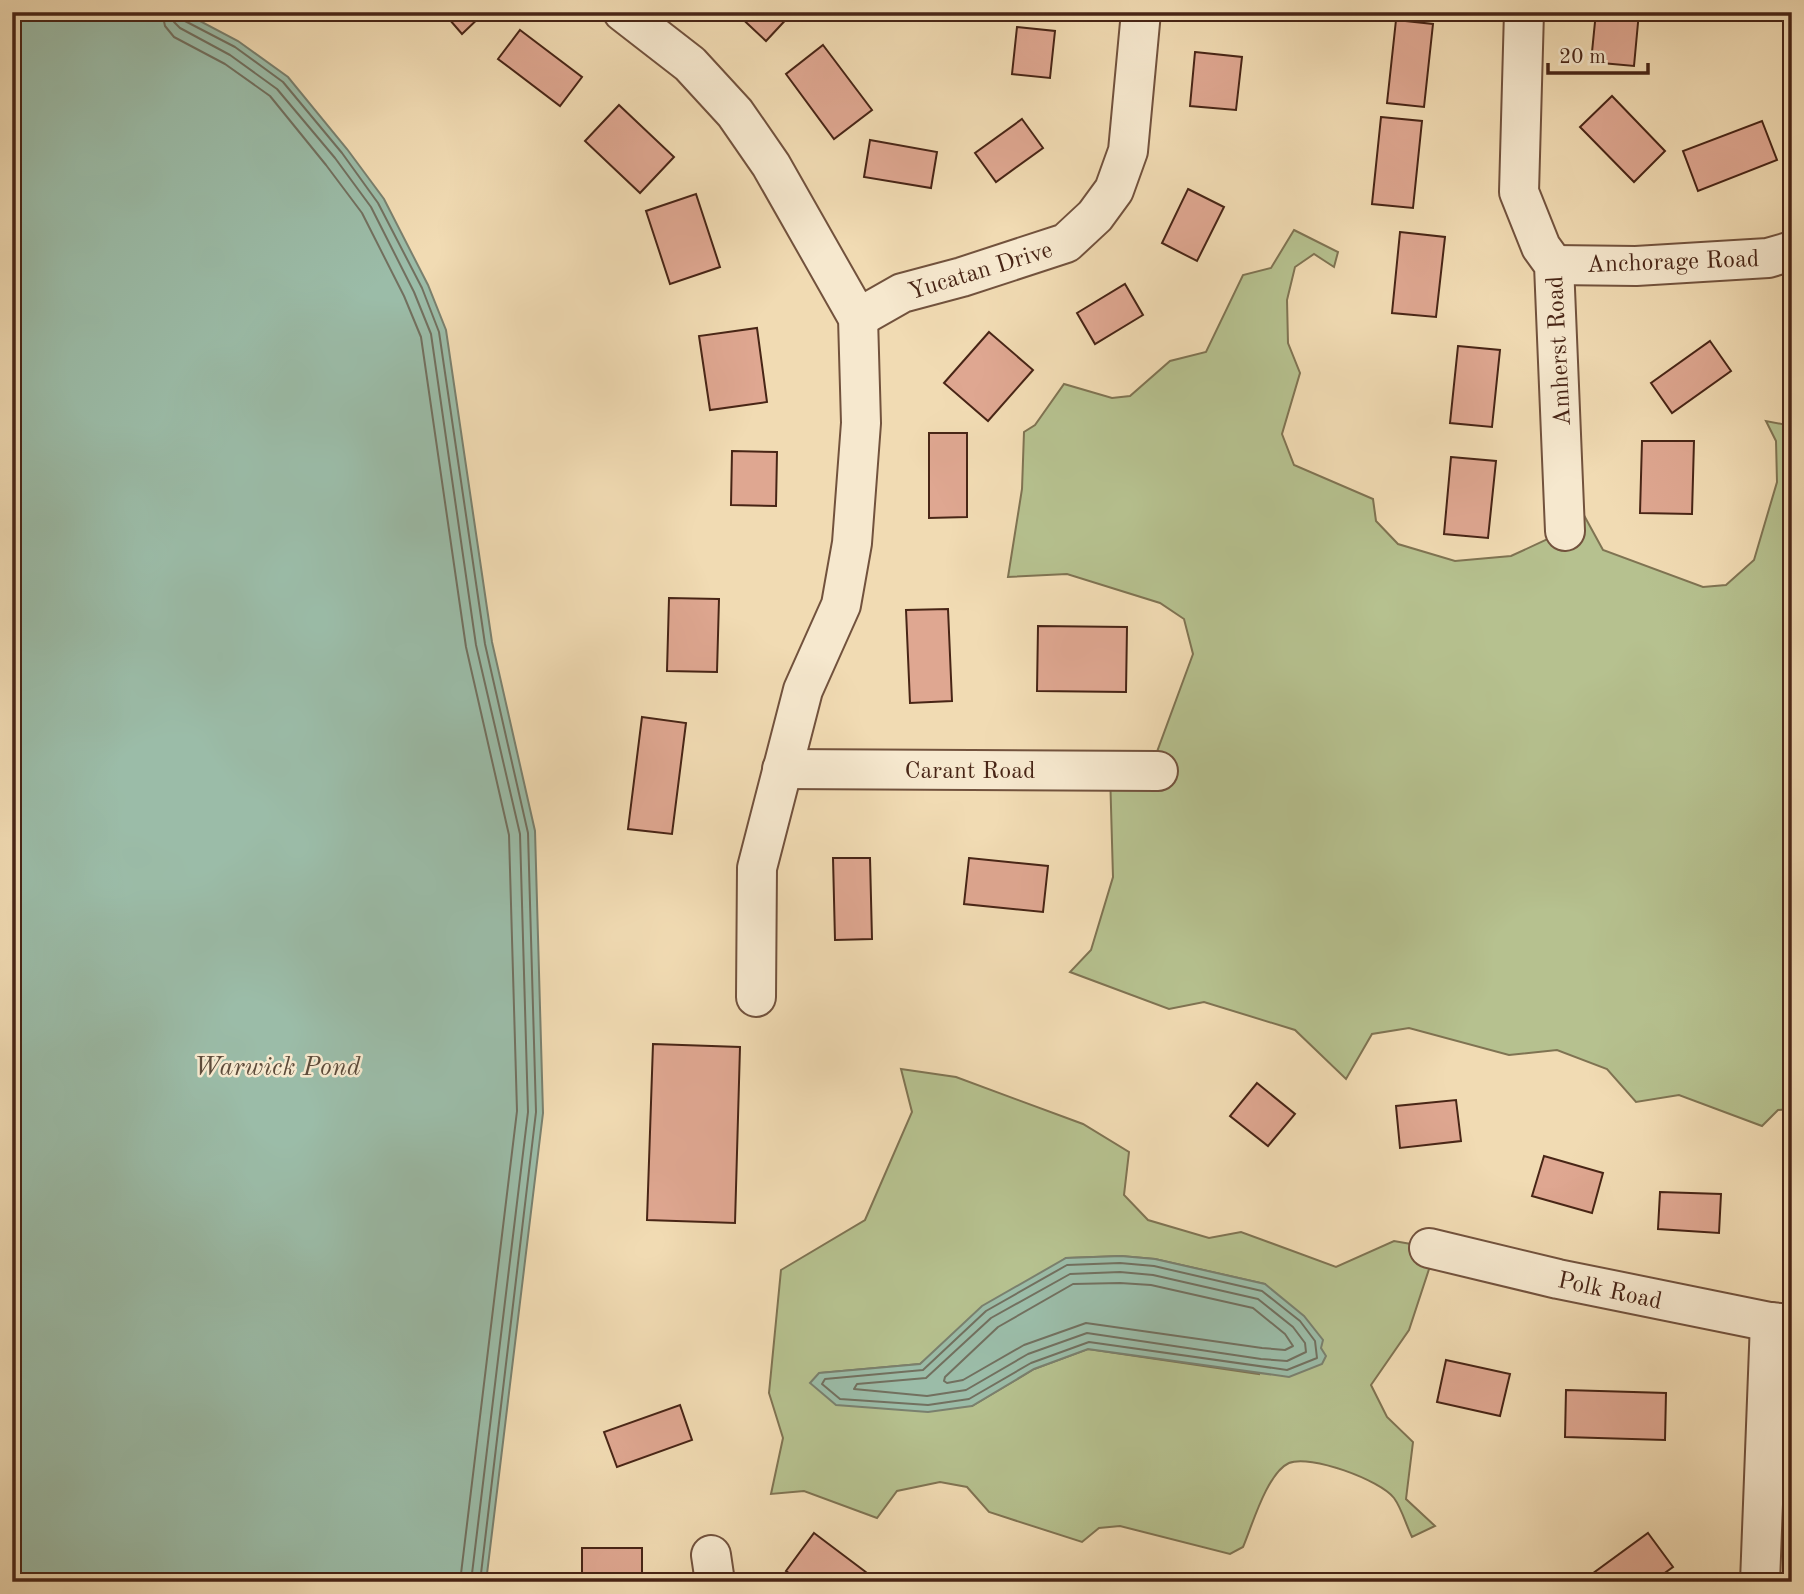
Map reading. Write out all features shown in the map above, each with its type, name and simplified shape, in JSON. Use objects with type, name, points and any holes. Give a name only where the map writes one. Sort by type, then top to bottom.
[{"type":"street","points":[[623,12],[690,64],[735,113],[771,165],[858,318],[862,423],[852,543],[841,606],[803,690],[757,867],[757,997]]},
{"type":"street","name":"Yucatan Drive","points":[[858,318],[902,293],[962,277],[1066,243],[1095,216],[1114,190],[1128,151],[1141,12]]},
{"type":"street","name":"Amherst Road","points":[[1524,12],[1519,192],[1541,247],[1554,265],[1565,531]]},
{"type":"street","name":"Anchorage Road","points":[[1554,265],[1636,266],[1768,258],[1792,251]]},
{"type":"street","name":"Carant Road","points":[[782,769],[1158,771]]},
{"type":"street","name":"Polk Road","points":[[1429,1248],[1558,1279],[1781,1323]]},
{"type":"street","points":[[1760,1582],[1781,1323]]},
{"type":"shaded area","points":[[1294,230],[1338,252],[1334,267],[1314,254],[1295,267],[1287,300],[1288,343],[1300,373],[1282,434],[1294,465],[1373,499],[1376,521],[1398,544],[1455,561],[1511,556],[1565,531],[1580,508],[1603,550],[1703,587],[1726,585],[1754,560],[1777,482],[1776,441],[1766,421],[1792,426],[1792,1109],[1778,1110],[1762,1126],[1679,1095],[1636,1102],[1607,1069],[1557,1050],[1509,1055],[1409,1028],[1372,1034],[1346,1079],[1295,1030],[1204,1002],[1169,1009],[1070,972],[1091,950],[1113,877],[1110,772],[1151,768],[1193,654],[1184,619],[1160,603],[1067,574],[1008,577],[1022,489],[1024,432],[1035,425],[1064,384],[1112,398],[1130,396],[1170,361],[1206,352],[1243,275],[1271,268]]},
{"type":"shaded area","points":[[901,1069],[956,1077],[1083,1124],[1129,1152],[1124,1195],[1148,1220],[1209,1238],[1241,1232],[1336,1267],[1394,1241],[1428,1247],[1433,1257],[1409,1330],[1371,1385],[1387,1417],[1413,1442],[1406,1499],[1435,1526],[1412,1537],[1397,1502],[1386,1491],[1344,1470],[1299,1461],[1289,1463],[1274,1477],[1261,1501],[1243,1547],[1230,1554],[1120,1526],[1099,1528],[1082,1542],[989,1512],[967,1487],[940,1482],[897,1491],[877,1518],[804,1491],[771,1494],[783,1438],[769,1393],[781,1270],[865,1220],[912,1112]],"holes":[[[1121,1256],[1155,1259],[1265,1284],[1259,1374],[1088,1349],[1034,1369],[972,1406],[820,1373],[920,1364],[1066,1258]]]},
{"type":"water","name":"Warwick Pond","points":[[12,12],[183,12],[238,41],[288,77],[384,199],[428,285],[446,330],[492,642],[535,831],[543,1113],[486,1582],[12,1582]]},
{"type":"water","points":[[1121,1256],[1155,1259],[1265,1284],[1304,1316],[1323,1340],[1321,1348],[1326,1356],[1322,1364],[1289,1377],[1088,1349],[1034,1369],[972,1406],[928,1412],[836,1405],[810,1383],[819,1373],[920,1364],[982,1306],[1066,1258]]},
{"type":"building","points":[[443,12],[485,12],[462,34]]},
{"type":"building","points":[[735,12],[792,12],[792,13],[766,41]]},
{"type":"building","points":[[1204,12],[1244,12],[1243,17]]},
{"type":"building","points":[[1596,12],[1639,12],[1634,66],[1591,62]]},
{"type":"building","points":[[1396,20],[1433,24],[1424,107],[1387,103]]},
{"type":"building","points":[[1017,27],[1055,31],[1050,78],[1012,74]]},
{"type":"building","points":[[520,30],[582,77],[560,106],[498,59]]},
{"type":"building","points":[[823,45],[872,110],[834,139],[786,74]]},
{"type":"building","points":[[1195,52],[1242,57],[1236,110],[1190,106]]},
{"type":"building","points":[[1612,96],[1665,151],[1634,182],[1580,127]]},
{"type":"building","points":[[619,105],[674,157],[640,193],[585,141]]},
{"type":"building","points":[[1381,117],[1422,121],[1413,208],[1372,204]]},
{"type":"building","points":[[1022,119],[1043,148],[996,182],[975,153]]},
{"type":"building","points":[[1762,121],[1777,160],[1698,191],[1683,151]]},
{"type":"building","points":[[870,140],[937,152],[931,188],[864,177]]},
{"type":"building","points":[[1188,189],[1224,207],[1197,261],[1162,243]]},
{"type":"building","points":[[696,194],[720,267],[670,284],[646,211]]},
{"type":"building","points":[[1400,232],[1445,237],[1436,317],[1392,313]]},
{"type":"building","points":[[1125,284],[1143,315],[1095,344],[1077,313]]},
{"type":"building","points":[[757,328],[767,402],[710,410],[699,336]]},
{"type":"building","points":[[989,332],[1033,370],[988,421],[944,383]]},
{"type":"building","points":[[1710,341],[1731,371],[1672,413],[1651,383]]},
{"type":"building","points":[[1458,346],[1500,350],[1492,427],[1450,423]]},
{"type":"building","points":[[929,433],[967,433],[967,517],[929,518]]},
{"type":"building","points":[[1642,441],[1694,441],[1692,514],[1640,513]]},
{"type":"building","points":[[732,451],[777,452],[776,506],[731,505]]},
{"type":"building","points":[[1451,457],[1496,461],[1488,538],[1444,534]]},
{"type":"building","points":[[669,598],[719,599],[717,672],[667,671]]},
{"type":"building","points":[[948,609],[952,701],[910,703],[906,610]]},
{"type":"building","points":[[1038,626],[1127,627],[1126,692],[1037,691]]},
{"type":"building","points":[[642,717],[686,723],[672,834],[628,829]]},
{"type":"building","points":[[833,858],[870,858],[872,939],[835,940]]},
{"type":"building","points":[[969,858],[1048,866],[1043,912],[964,904]]},
{"type":"building","points":[[653,1044],[740,1047],[735,1223],[647,1220]]},
{"type":"building","points":[[1257,1083],[1295,1114],[1268,1146],[1230,1116]]},
{"type":"building","points":[[1456,1100],[1461,1141],[1400,1148],[1396,1106]]},
{"type":"building","points":[[1544,1156],[1603,1173],[1592,1213],[1532,1196]]},
{"type":"building","points":[[1660,1192],[1721,1194],[1719,1233],[1658,1229]]},
{"type":"building","points":[[1446,1360],[1510,1374],[1500,1416],[1437,1402]]},
{"type":"building","points":[[1566,1390],[1666,1393],[1665,1440],[1565,1437]]},
{"type":"building","points":[[680,1405],[692,1440],[617,1467],[604,1432]]},
{"type":"building","points":[[814,1533],[879,1582],[801,1582],[786,1571]]},
{"type":"building","points":[[1648,1533],[1673,1567],[1652,1582],[1581,1582]]},
{"type":"building","points":[[582,1548],[642,1548],[642,1582],[582,1582]]},
{"type":"building","points":[[948,1576],[1054,1578],[1054,1582],[948,1582]]}]
